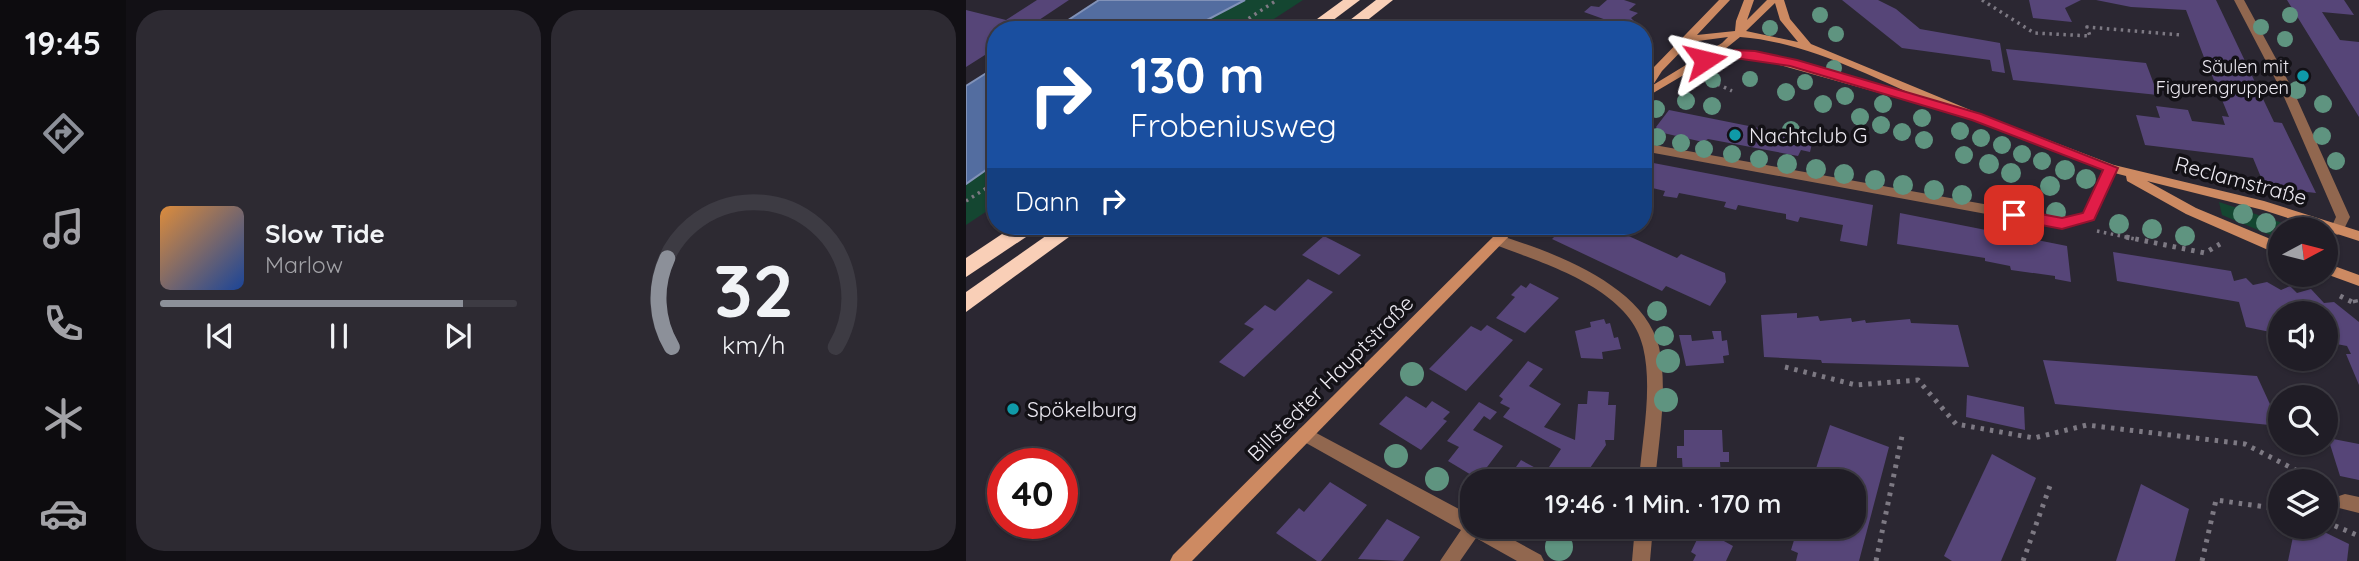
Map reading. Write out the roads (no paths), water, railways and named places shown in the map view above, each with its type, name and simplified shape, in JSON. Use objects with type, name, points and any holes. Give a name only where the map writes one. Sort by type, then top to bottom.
[{"type":"highway","points":[[1323,21],[1353,0]]},
{"type":"highway","points":[[1357,21],[1386,0]]},
{"type":"highway","points":[[966,269],[1015,235]]},
{"type":"highway","points":[[966,303],[1061,235]]},
{"type":"street","points":[[1652,79],[1658,69],[1725,0]]},
{"type":"street","points":[[1741,34],[1741,21],[1749,0]]},
{"type":"street","points":[[1652,89],[1689,70],[1741,34],[1773,0]]},
{"type":"street","name":"Reclamstraße","points":[[1779,0],[1785,20],[1807,46]]},
{"type":"street","points":[[2239,0],[2287,90],[2343,217],[2338,228]]},
{"type":"street","name":"Reclamstraße","points":[[1686,40],[1716,34],[1741,34],[1790,46],[1807,46],[1976,117],[2111,168],[2264,206],[2297,217]]},
{"type":"street","name":"Reclamstraße","points":[[1741,34],[1792,63]]},
{"type":"street","name":"Reclamstraße","points":[[1705,60],[1735,54],[1755,55],[1792,63],[1976,117]]},
{"type":"street","points":[[1652,149],[2062,223],[2088,217],[2111,168]]},
{"type":"street","name":"Reclamstraße","points":[[2111,168],[2190,211],[2268,243]]},
{"type":"street","name":"Reclamstraße","points":[[2338,230],[2359,238]]},
{"type":"street","name":"Billstedter Hauptstraße","points":[[1179,561],[1503,235]]},
{"type":"street","points":[[1498,240],[1605,287],[1626,303],[1641,321],[1651,344],[1653,369],[1648,469]]},
{"type":"street","points":[[2338,273],[2356,281]]},
{"type":"street","points":[[1305,434],[1460,520]]},
{"type":"street","points":[[1449,561],[1465,539]]},
{"type":"street","points":[[1495,539],[1535,561]]},
{"type":"street","points":[[1641,561],[1643,539]]},
{"type":"water","points":[[1099,0],[1245,0],[1205,21],[1067,21]]},
{"type":"water","points":[[987,73],[987,169],[966,184],[966,86]]},
{"type":"place","name":"Säulen mit Figurengruppen","points":[[2303,76]]},
{"type":"place","name":"Nachtclub G","points":[[1735,135]]},
{"type":"place","name":"Spökelburg","points":[[1013,409]]}]
